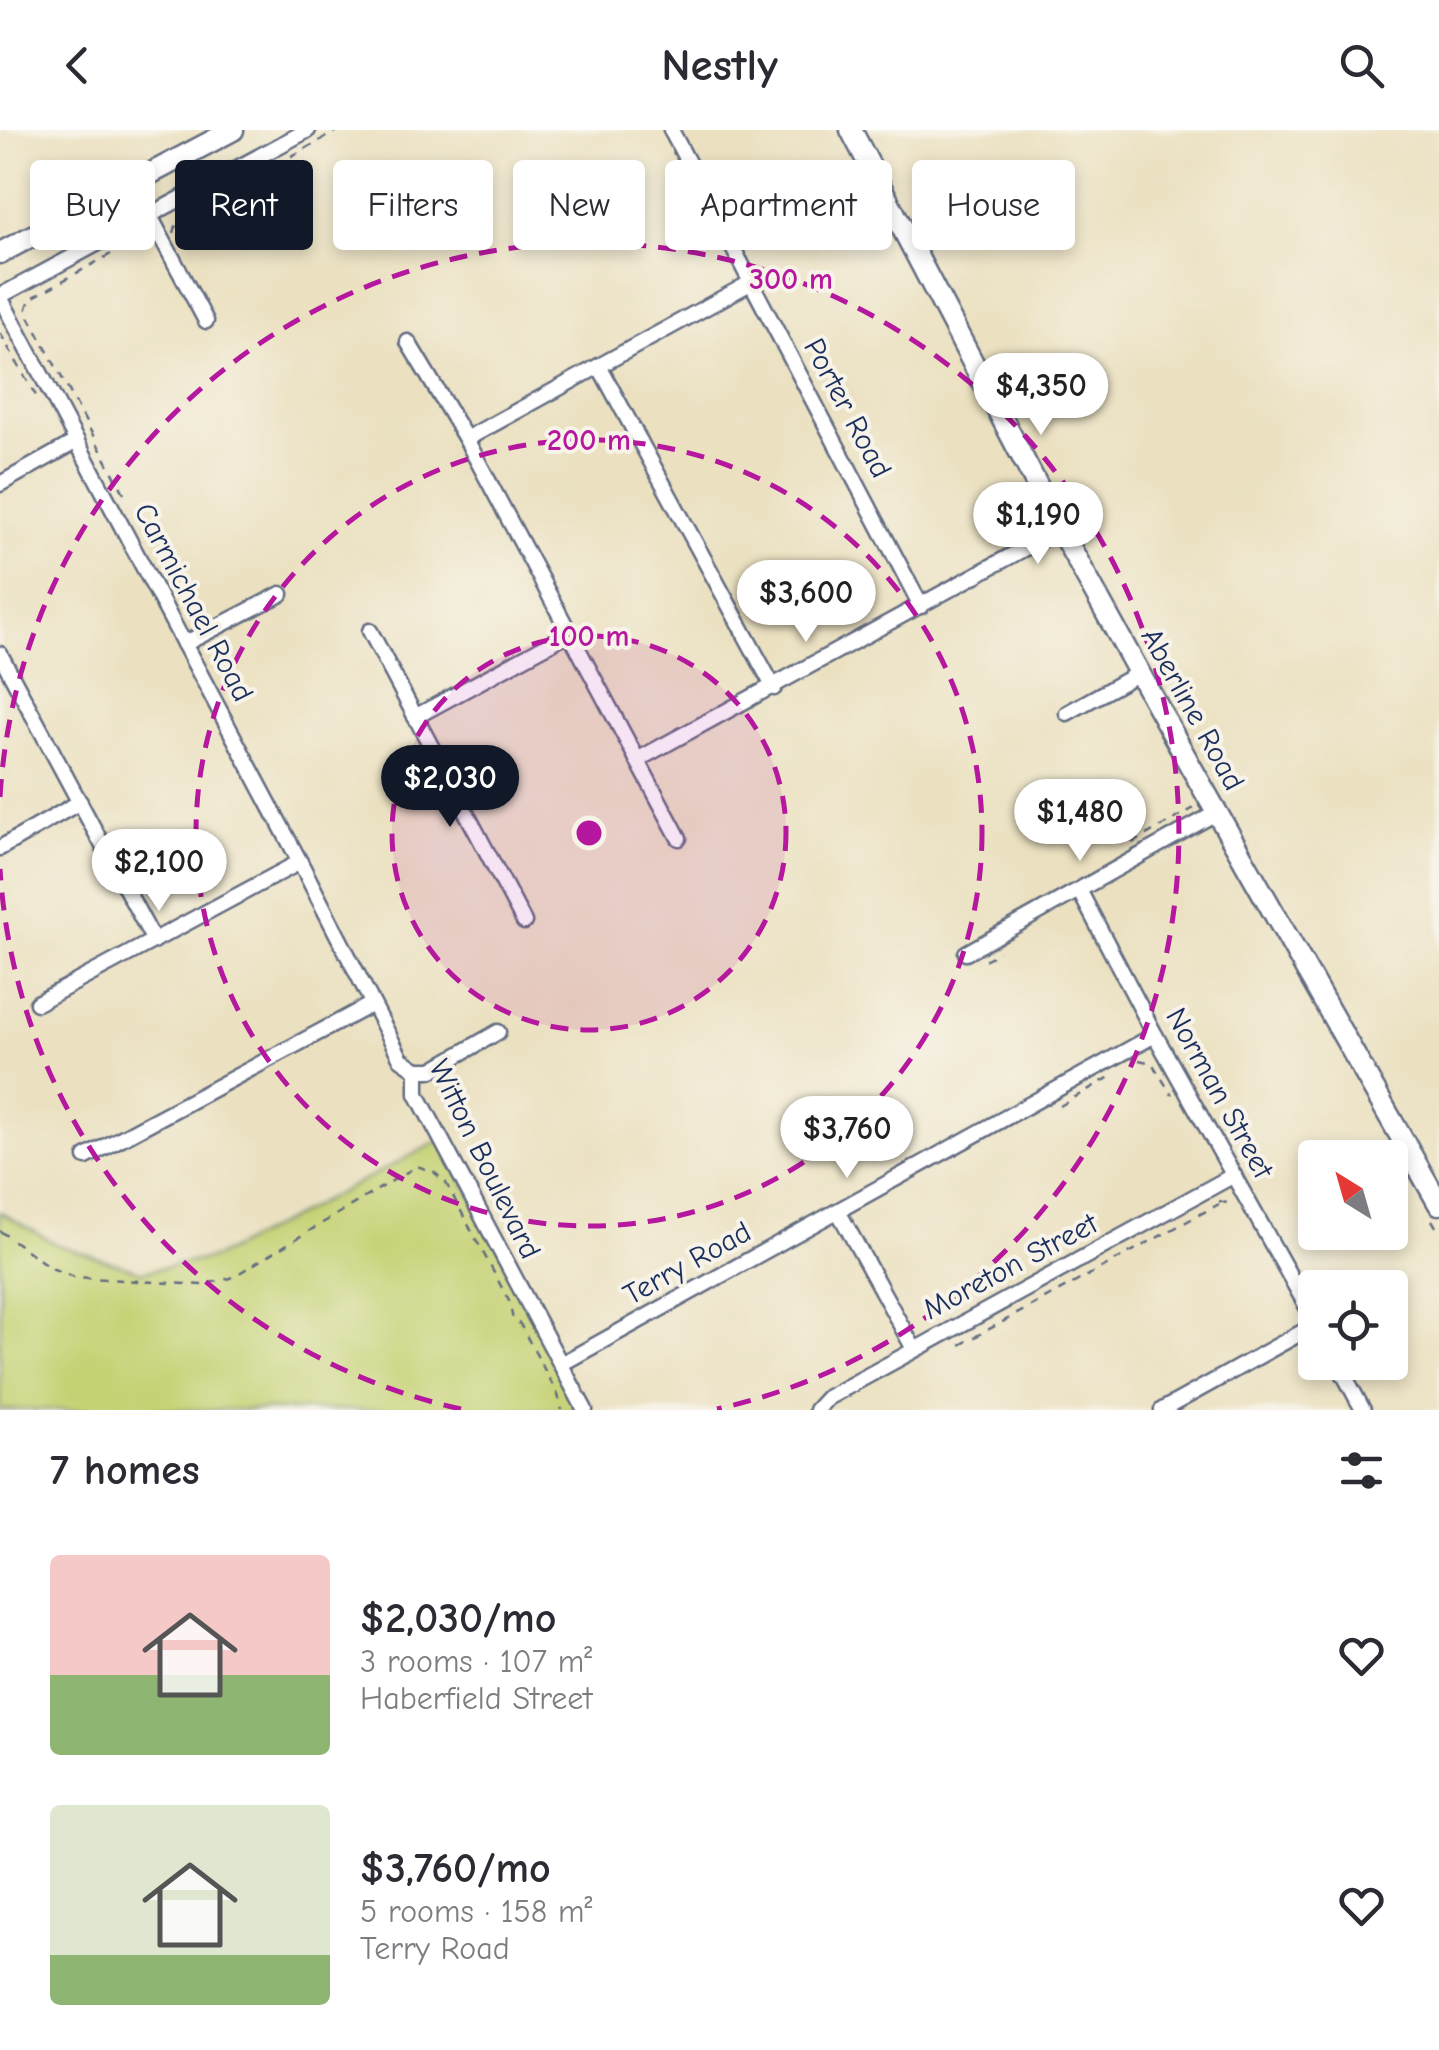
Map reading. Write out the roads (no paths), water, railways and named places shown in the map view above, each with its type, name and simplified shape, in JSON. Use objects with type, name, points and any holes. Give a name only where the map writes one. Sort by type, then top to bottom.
[{"type":"street","points":[[0,253],[232,130]]},
{"type":"street","points":[[155,213],[308,130]]},
{"type":"street","name":"Porter Road","points":[[671,130],[921,606]]},
{"type":"street","name":"Aberline Road","points":[[852,130],[1060,529],[1216,813],[1439,1204]]},
{"type":"street","points":[[155,225],[206,321]]},
{"type":"street","points":[[0,296],[86,250]]},
{"type":"street","points":[[466,439],[752,282]]},
{"type":"street","name":"Carmichael Road","points":[[0,296],[335,935]]},
{"type":"street","points":[[408,342],[466,439],[679,838]]},
{"type":"street","points":[[600,366],[774,688]]},
{"type":"street","points":[[0,484],[77,442]]},
{"type":"street","points":[[637,760],[1060,529]]},
{"type":"street","points":[[184,644],[280,594]]},
{"type":"street","points":[[370,632],[524,922]]},
{"type":"street","points":[[415,717],[569,633]]},
{"type":"street","points":[[0,654],[4,673],[80,802],[154,941]]},
{"type":"street","points":[[1067,713],[1140,673]]},
{"type":"street","points":[[0,848],[80,802]]},
{"type":"street","points":[[966,953],[1216,813]]},
{"type":"street","points":[[37,1002],[300,862]]},
{"type":"street","name":"Norman Street","points":[[1079,890],[1298,1292]]},
{"type":"street","name":"Witton Boulevard","points":[[335,935],[401,1058],[416,1070],[418,1094],[585,1410]]},
{"type":"street","points":[[86,1157],[372,1004]]},
{"type":"street","points":[[416,1070],[432,1070],[498,1032]]},
{"type":"street","name":"Terry Road","points":[[560,1364],[1155,1035]]},
{"type":"street","name":"Moreton Street","points":[[816,1410],[827,1398],[914,1349],[1234,1175]]},
{"type":"street","points":[[838,1210],[914,1349]]},
{"type":"street","points":[[1162,1410],[1298,1333]]},
{"type":"street","points":[[1347,1380],[1363,1410]]},
{"type":"street","points":[[827,1398],[841,1410]]}]
